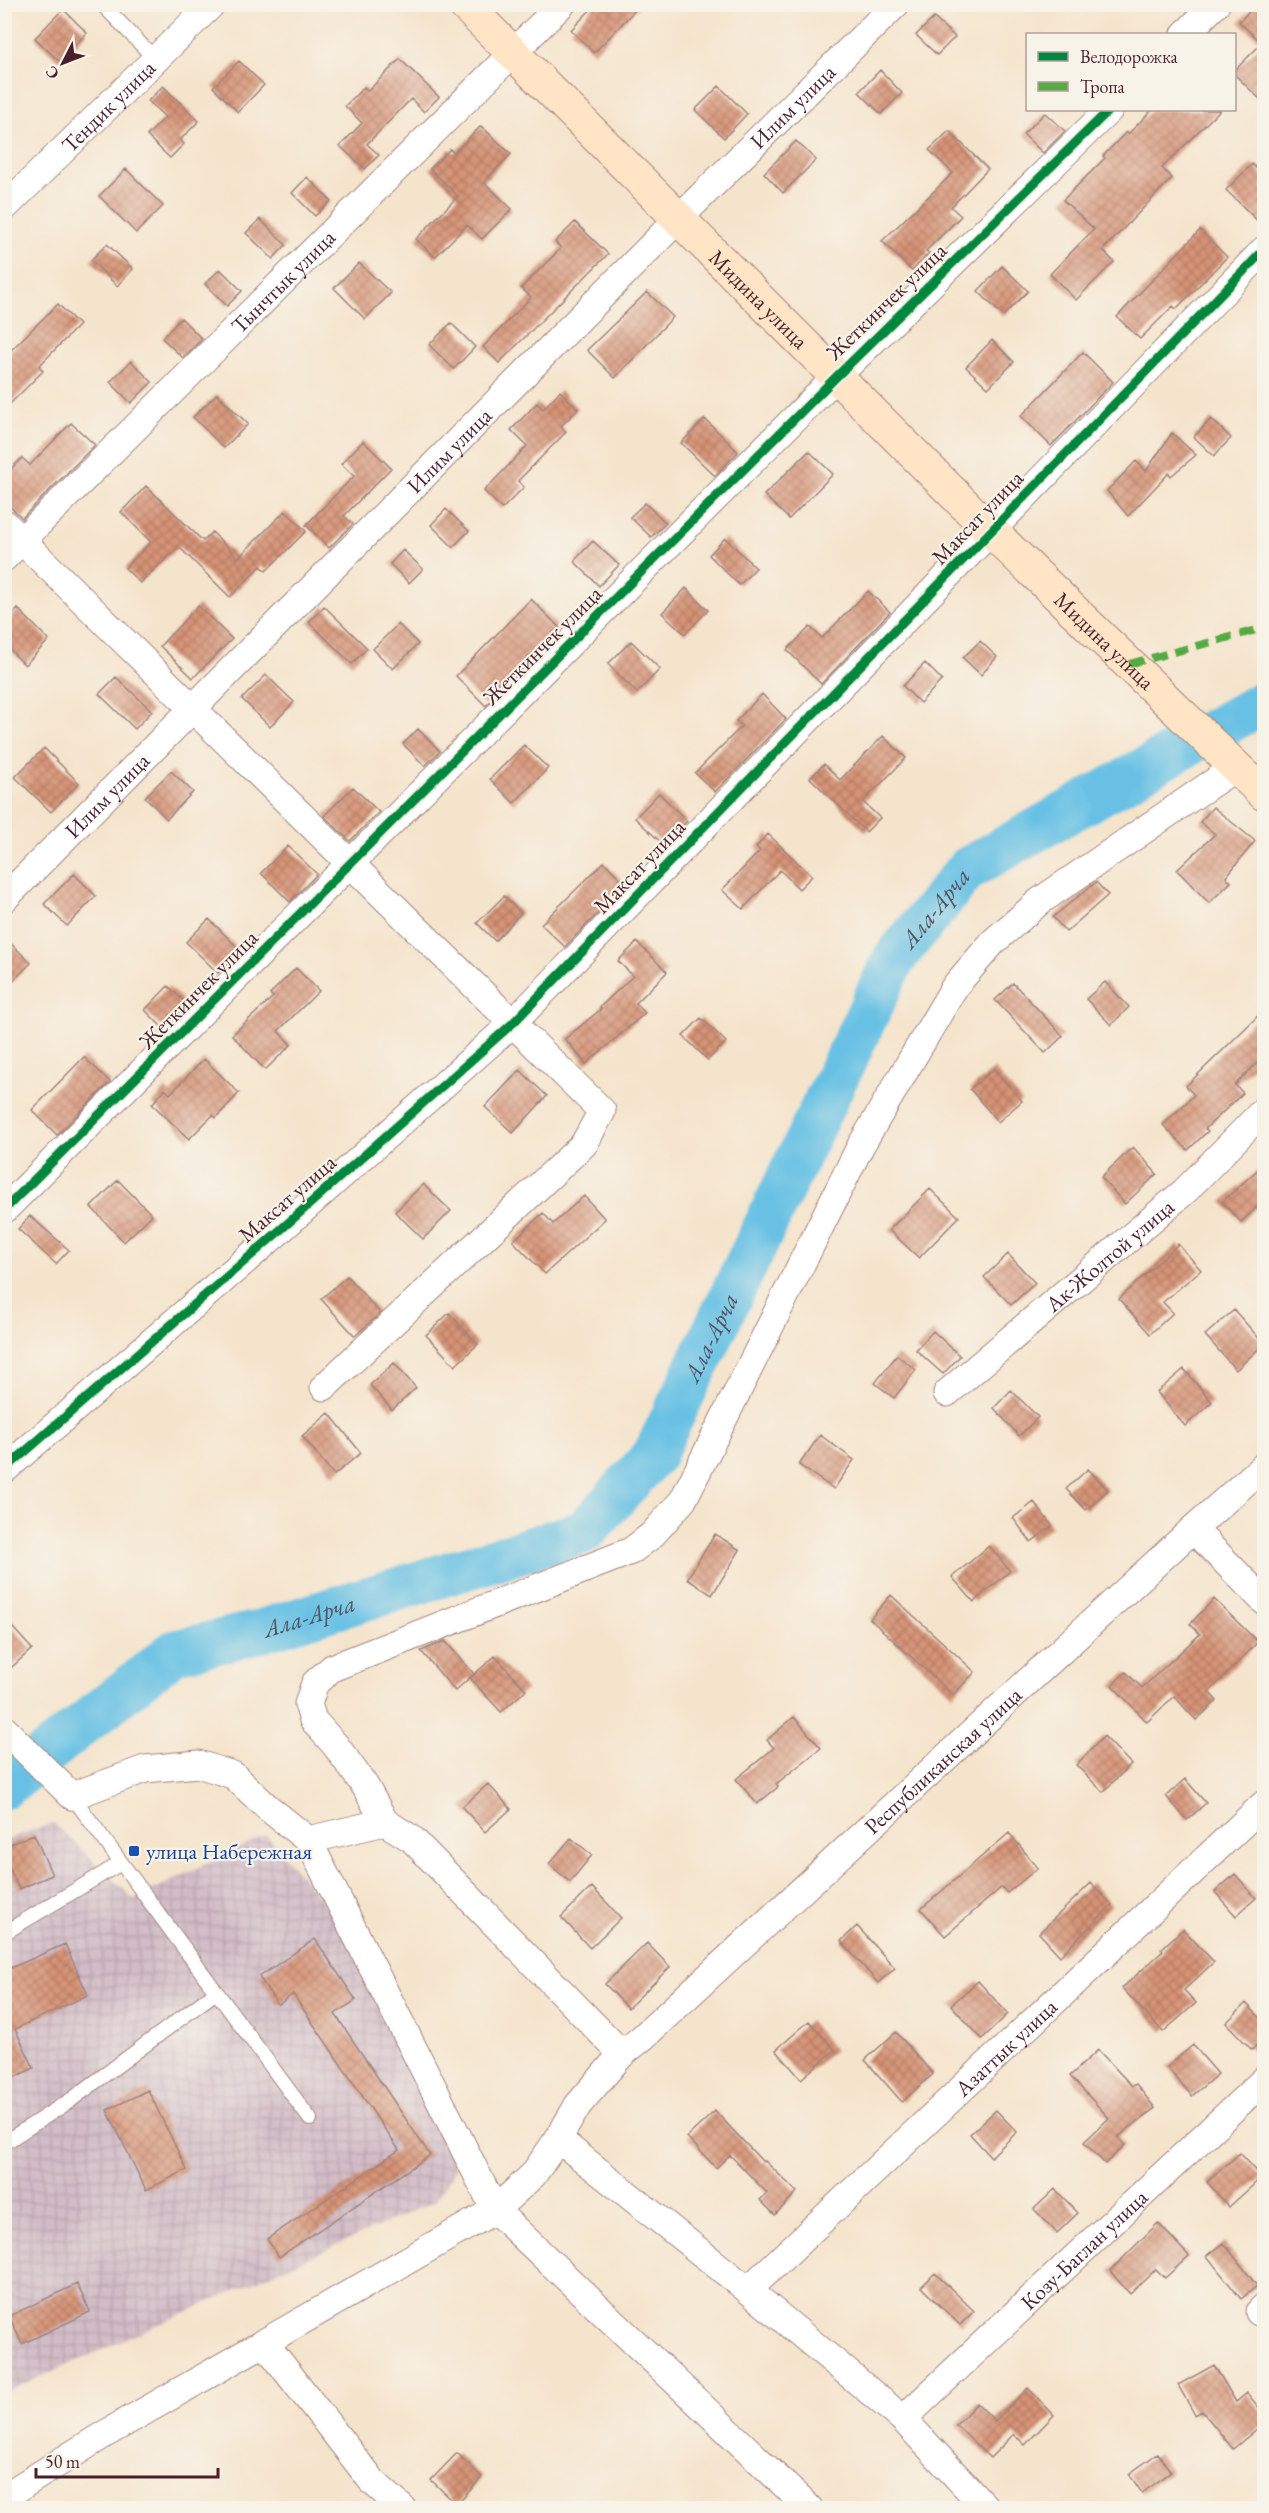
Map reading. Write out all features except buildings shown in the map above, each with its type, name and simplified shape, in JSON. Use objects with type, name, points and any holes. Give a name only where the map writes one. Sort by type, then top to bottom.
[{"type":"street","name":"Тендик улица","points":[[4,208],[212,4]]},
{"type":"street","name":"Мидина улица","points":[[464,4],[991,531],[1232,763]]},
{"type":"street","name":"Тынчтык улица","points":[[10,540],[562,4]]},
{"type":"street","name":"Илим улица","points":[[4,899],[678,219],[896,4]]},
{"type":"street","points":[[1186,33],[1216,4]]},
{"type":"street","name":"Жеткинчек улица","points":[[4,1210],[836,377],[1108,111]]},
{"type":"street","name":"Максат улица","points":[[8,1460],[269,1240],[513,1023],[1264,250]]},
{"type":"street","points":[[10,540],[194,709],[602,1111],[584,1144],[324,1387]]},
{"type":"street","points":[[622,2054],[412,1839],[385,1822],[359,1778],[336,1746],[313,1720],[308,1704],[315,1683],[332,1668],[631,1551],[652,1535],[683,1500],[860,1147],[955,986],[993,942],[1040,901],[1232,763],[1264,794]]},
{"type":"street","name":"Ак-Жолтой улица","points":[[947,1393],[1185,1191],[1264,1110]]},
{"type":"street","name":"Республиканская улица","points":[[4,2497],[105,2434],[495,2210],[533,2175],[578,2105],[622,2054],[1264,1466]]},
{"type":"street","points":[[1193,1529],[1264,1601]]},
{"type":"street","points":[[4,1729],[72,1796],[145,1769],[198,1764],[233,1775],[267,1807],[308,1840],[495,2210],[809,2508]]},
{"type":"street","name":"Азаттык улица","points":[[748,2290],[1264,1804]]},
{"type":"street","points":[[308,1840],[385,1822]]},
{"type":"street","name":"Козу-Баглан улица","points":[[903,2419],[1264,2080]]},
{"type":"street","points":[[558,2139],[748,2290],[903,2419],[986,2508]]},
{"type":"street","points":[[264,2342],[372,2481],[402,2508]]},
{"type":"lane","points":[[102,4],[156,60]]},
{"type":"lane","points":[[72,1796],[310,2119]]},
{"type":"lane","points":[[4,1933],[121,1863]]},
{"type":"lane","points":[[4,2142],[71,2100],[216,1992]]},
{"type":"shaded area","points":[[53,1823],[134,1899],[266,1835],[338,1919],[457,2167],[435,2201],[5,2393],[5,1840]]},
{"type":"waterway","name":"Ала-Арча","points":[[4,1787],[174,1652],[251,1634],[584,1532],[654,1455],[894,959],[967,869],[1264,702]]},
{"type":"marked path","points":[[1129,664],[1264,628]]},
{"type":"cycle path","points":[[4,1210],[836,377],[1108,111]]},
{"type":"cycle path","points":[[4,1470],[278,1232],[513,1023],[1264,250]]},
{"type":"place","name":"улица Набережная","points":[[134,1851]]}]
